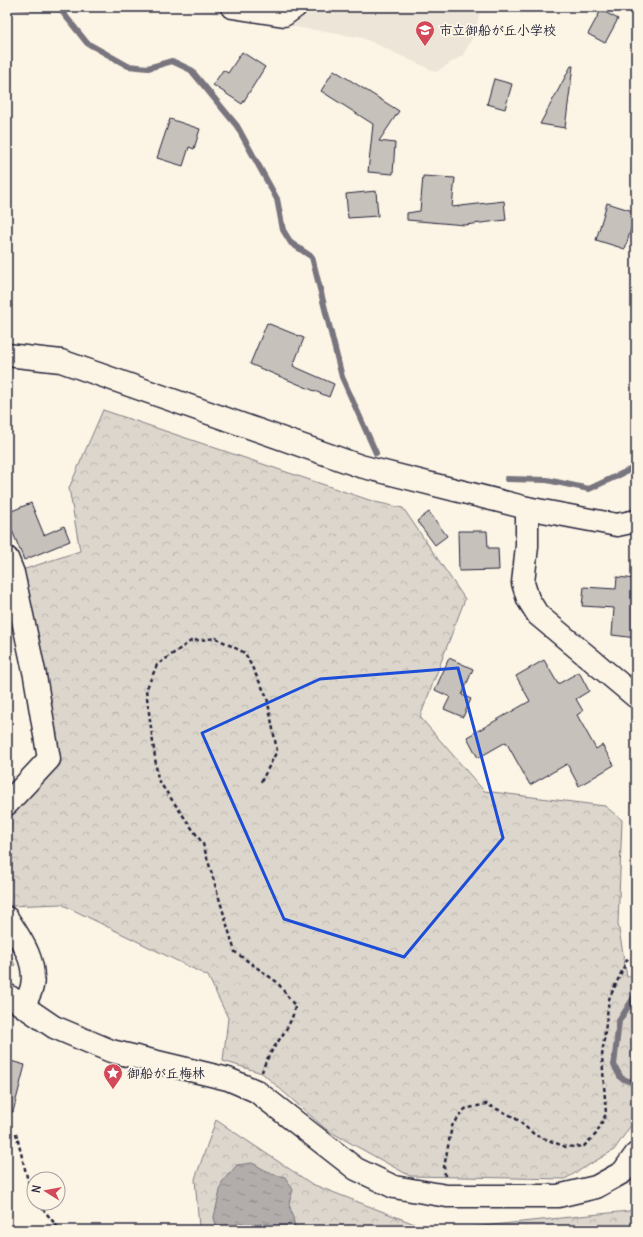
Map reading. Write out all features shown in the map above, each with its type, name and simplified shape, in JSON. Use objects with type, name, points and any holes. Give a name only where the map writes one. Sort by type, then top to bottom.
[{"type":"street","points":[[232,7],[284,15],[295,7]]},
{"type":"street","points":[[7,355],[61,361],[360,466],[527,508],[617,526],[636,521]]},
{"type":"street","points":[[527,508],[527,546],[523,583],[528,599],[538,615],[636,697]]},
{"type":"street","points":[[7,558],[13,573],[35,676],[49,759],[7,804]]},
{"type":"street","points":[[7,918],[21,940],[33,968],[32,988],[15,1000],[54,1027],[111,1051],[228,1079],[256,1091],[356,1169],[394,1187],[447,1196],[558,1196],[596,1187],[623,1172],[636,1154]]},
{"type":"path","points":[[256,1091],[265,1060],[294,1016],[295,1006],[277,982],[236,952],[204,844],[158,780],[146,690],[157,665],[191,641],[216,638],[245,653],[267,697],[277,751],[261,782]]},
{"type":"path","points":[[447,1196],[444,1167],[452,1126],[465,1109],[486,1104],[514,1117],[535,1135],[566,1147],[584,1146],[596,1134],[606,1114],[602,1056],[609,999],[628,958]]},
{"type":"path","points":[[16,1133],[26,1176]]},
{"type":"path","points":[[45,1211],[60,1230]]},
{"type":"highlighted area","points":[[458,668],[503,838],[404,957],[284,919],[202,733],[320,679]]},
{"type":"shaded area","name":"市立御船が丘小学校","points":[[175,7],[483,7],[480,10],[475,33],[463,55],[436,72],[363,38]]},
{"type":"green space","points":[[103,410],[375,502],[403,508],[465,599],[420,717],[484,791],[605,806],[622,820],[618,924],[627,977],[636,972],[636,1118],[614,1150],[565,1179],[410,1176],[327,1130],[262,1073],[223,1061],[228,1018],[208,976],[61,904],[11,906],[7,898],[7,804],[49,759],[13,573],[80,551],[69,488]]},
{"type":"green space","points":[[7,950],[15,965],[7,971]]},
{"type":"green space","points":[[216,1120],[312,1184],[430,1230],[201,1230],[199,1227],[195,1179]]},
{"type":"green space","points":[[636,1204],[636,1230],[444,1230],[629,1211]]},
{"type":"water","points":[[252,1163],[272,1174],[285,1177],[293,1190],[289,1203],[296,1230],[260,1230],[240,1224],[224,1227],[216,1226],[214,1217],[222,1182],[237,1165]]},
{"type":"building","points":[[601,10],[618,19],[605,43],[588,34]]},
{"type":"building","points":[[242,52],[265,67],[242,104],[213,85],[223,70],[228,73]]},
{"type":"building","points":[[571,66],[573,66],[565,128],[540,124]]},
{"type":"building","points":[[334,70],[399,111],[379,141],[395,143],[393,174],[368,172],[373,124],[321,91]]},
{"type":"building","points":[[494,79],[512,84],[505,109],[487,104]]},
{"type":"building","points":[[170,119],[200,129],[194,149],[189,147],[183,166],[157,158]]},
{"type":"building","points":[[423,176],[455,178],[452,207],[504,201],[506,220],[465,225],[407,220],[407,213],[420,211]]},
{"type":"building","points":[[376,191],[378,216],[348,218],[346,194]]},
{"type":"building","points":[[607,203],[636,212],[625,249],[596,240]]},
{"type":"building","points":[[267,323],[304,338],[293,366],[334,384],[329,397],[250,364]]},
{"type":"building","points":[[31,503],[44,535],[64,526],[70,541],[24,560],[7,518],[7,513]]},
{"type":"building","points":[[429,512],[447,536],[435,545],[417,521]]},
{"type":"building","points":[[458,531],[487,531],[488,548],[498,548],[499,570],[459,571]]},
{"type":"building","points":[[617,577],[636,579],[636,638],[612,635],[614,608],[582,606],[584,587],[616,589]]},
{"type":"building","points":[[449,658],[473,669],[462,695],[471,699],[463,717],[444,709],[450,697],[435,690]]},
{"type":"building","points":[[544,660],[558,684],[579,672],[589,691],[576,699],[583,711],[577,715],[596,749],[602,745],[614,765],[579,786],[567,764],[530,785],[506,742],[478,758],[467,737],[530,701],[516,676]]},
{"type":"building","points":[[7,1060],[25,1065],[13,1112],[7,1111]]},
{"type":"waterway","points":[[15,7],[60,9],[87,43],[128,66],[148,68],[172,61],[191,70],[237,126],[277,199],[283,230],[291,243],[312,257],[342,377],[376,453]]},
{"type":"waterway","points":[[507,479],[547,480],[589,489],[636,467]]},
{"type":"waterway","points":[[636,994],[619,1021],[614,1065],[621,1078],[636,1084]]},
{"type":"place","name":"市立御船が丘小学校","points":[[425,47]]},
{"type":"place","name":"御船が丘梅林","points":[[113,1090]]}]
